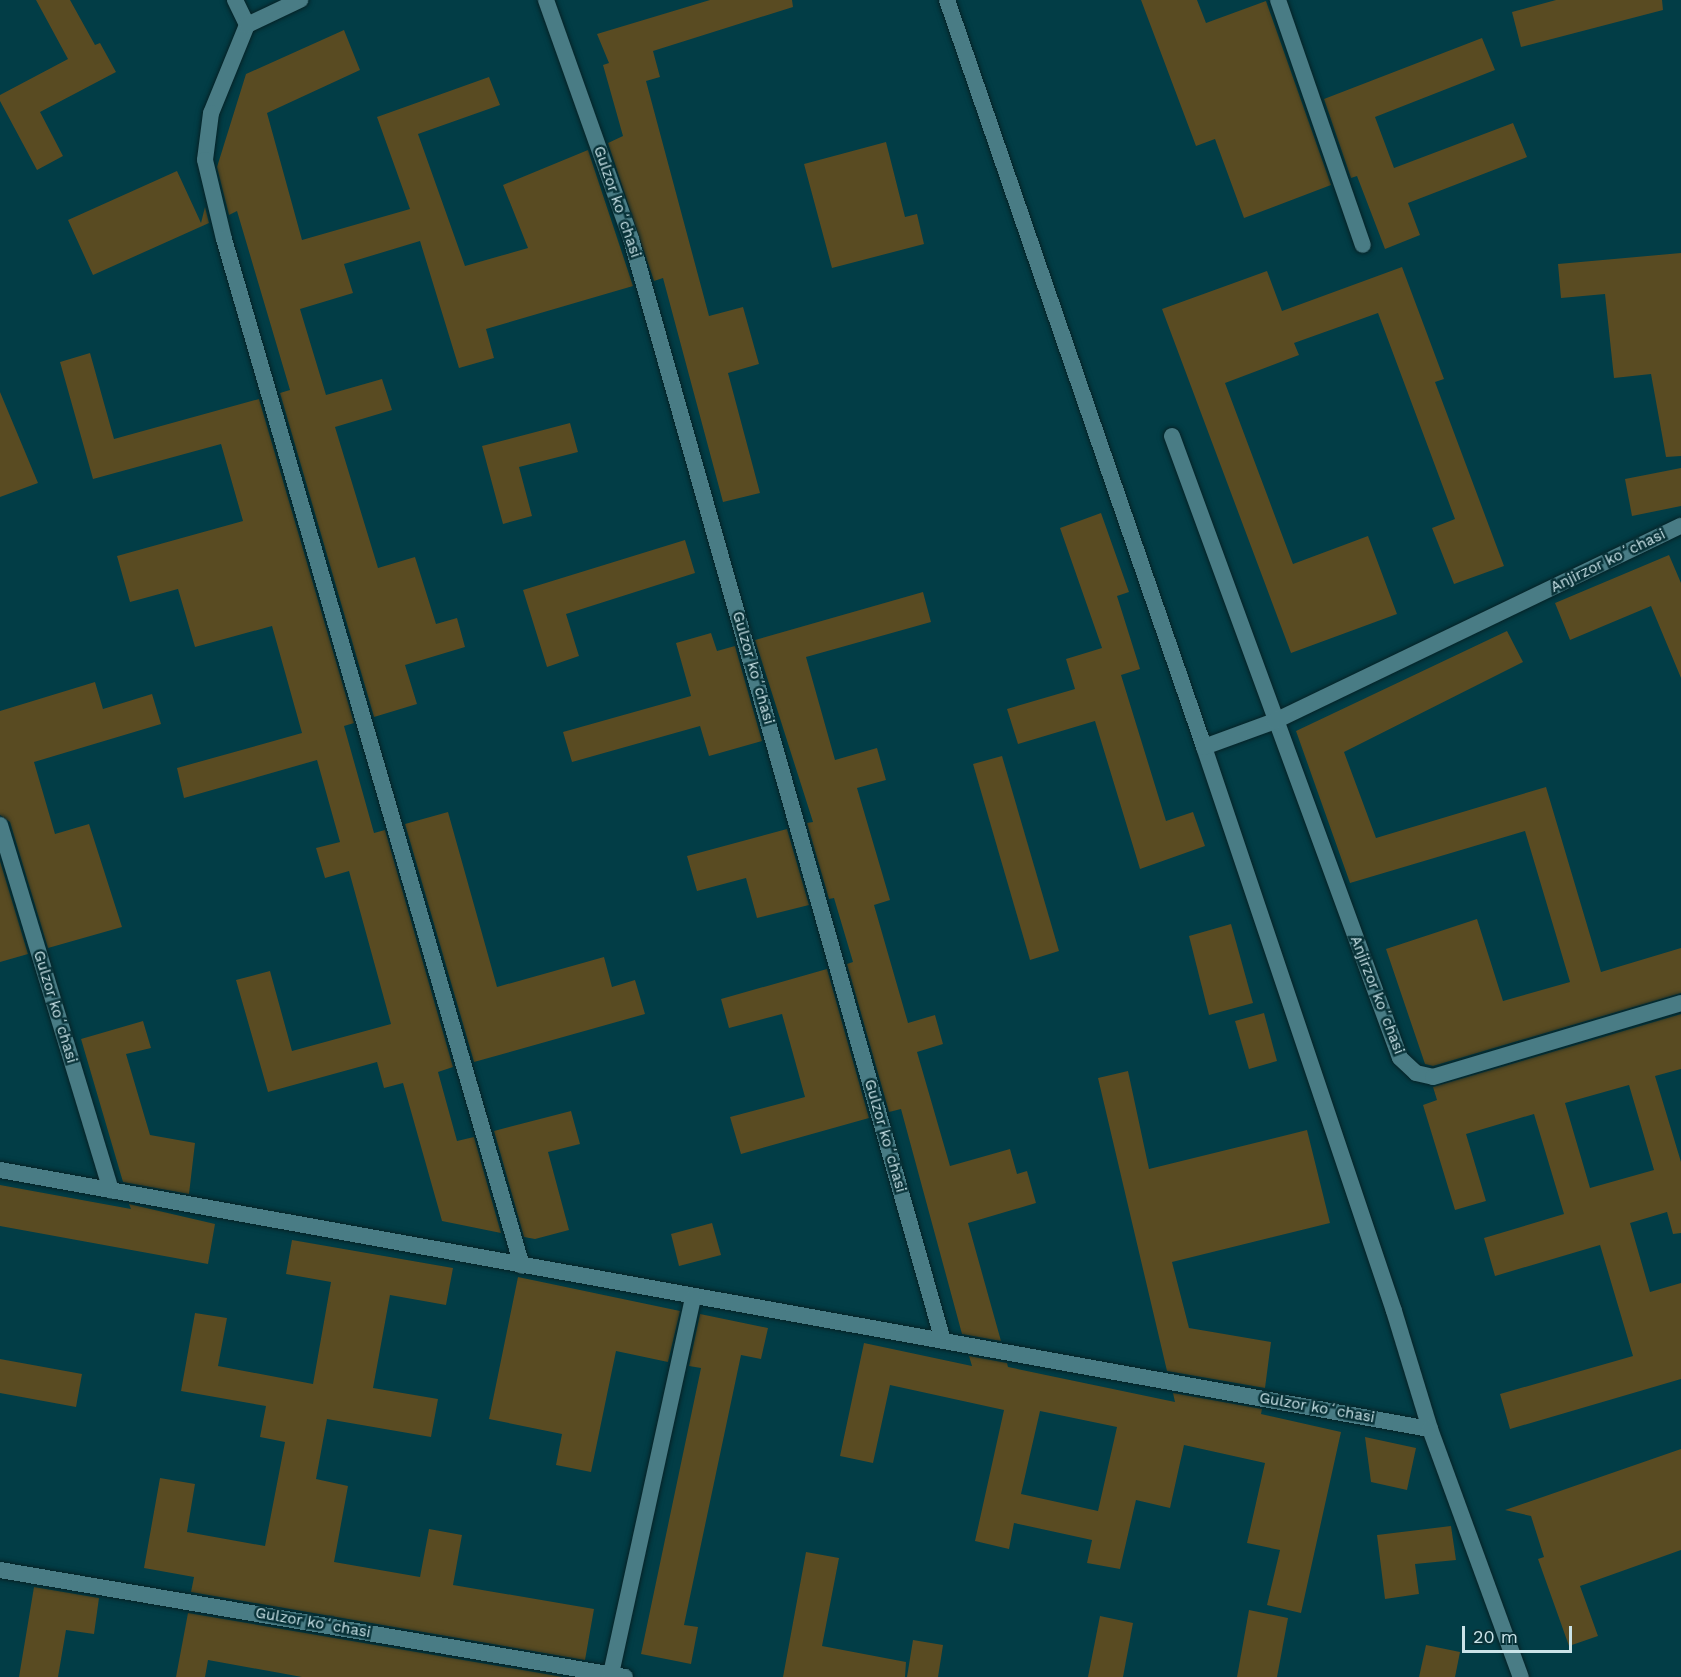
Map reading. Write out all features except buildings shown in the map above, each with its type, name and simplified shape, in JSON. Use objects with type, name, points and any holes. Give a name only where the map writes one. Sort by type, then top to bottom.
[{"type":"street","points":[[235,0],[247,25]]},
{"type":"street","points":[[300,0],[247,25],[211,113],[205,160],[224,239],[522,1266]]},
{"type":"street","name":"Gulzor koʻchasi","points":[[546,0],[631,239],[943,1341]]},
{"type":"street","points":[[947,0],[1204,747],[1394,1311],[1430,1429],[1521,1677]]},
{"type":"street","points":[[1278,0],[1363,245]]},
{"type":"street","name":"Anjirzor koʻchasi","points":[[1172,436],[1400,1058],[1416,1073],[1433,1077],[1454,1073],[1681,1003]]},
{"type":"street","name":"Anjirzor koʻchasi","points":[[1204,747],[1275,721],[1681,526]]},
{"type":"street","name":"Gulzor koʻchasi","points":[[0,825],[111,1190]]},
{"type":"street","name":"Gulzor koʻchasi","points":[[0,1170],[693,1298],[1430,1429]]},
{"type":"street","points":[[618,1676],[693,1298]]},
{"type":"street","name":"Gulzor koʻchasi","points":[[0,1570],[618,1676]]}]
